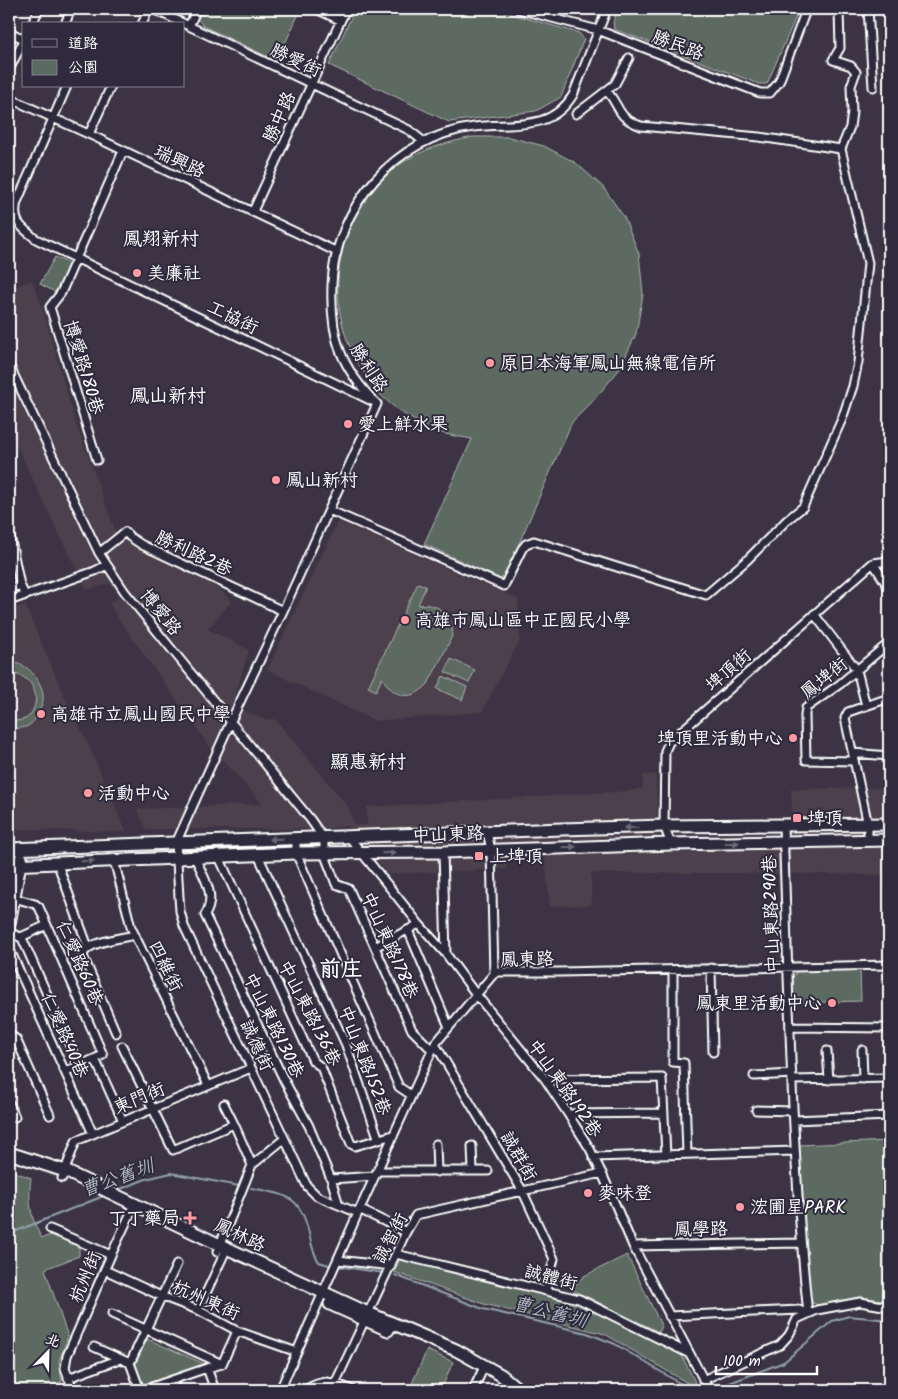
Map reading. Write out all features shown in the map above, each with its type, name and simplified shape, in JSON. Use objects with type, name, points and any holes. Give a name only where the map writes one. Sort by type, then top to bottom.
[{"type":"main road","name":"中山東路","points":[[9,849],[664,826],[889,824]]},
{"type":"main road","name":"中山東路","points":[[9,865],[324,853],[362,854],[671,844],[889,840]]},
{"type":"main road","points":[[9,924],[21,865],[21,848]]},
{"type":"main road","name":"鳳林路","points":[[9,1153],[63,1175],[366,1316],[455,1353],[484,1369]]},
{"type":"main road","name":"鳳林路","points":[[9,1161],[63,1175]]},
{"type":"main road","points":[[484,1369],[508,1390]]},
{"type":"main road","points":[[484,1369],[501,1375],[519,1390]]},
{"type":"street","points":[[33,22],[39,9]]},
{"type":"street","points":[[65,22],[72,9]]},
{"type":"street","points":[[143,22],[149,9]]},
{"type":"street","name":"勝愛街","points":[[153,9],[181,22]]},
{"type":"street","points":[[189,26],[197,9]]},
{"type":"street","points":[[316,9],[340,20]]},
{"type":"street","name":"勝中路","points":[[253,211],[346,9]]},
{"type":"street","name":"勝民路","points":[[518,9],[598,30],[760,93],[770,93],[779,82],[806,13],[805,9]]},
{"type":"street","name":"勝利路","points":[[176,859],[176,844],[377,404],[358,385],[337,345],[333,329],[332,275],[337,252],[356,204],[366,189],[395,160],[432,138],[474,127],[531,123],[559,113],[566,107],[573,95],[607,9]]},
{"type":"street","points":[[329,510],[504,586],[522,549],[526,544],[534,541],[706,595],[747,560],[787,520],[803,507],[845,411],[858,362],[868,263],[842,149],[850,127],[852,112],[850,86],[856,72],[855,68],[833,60],[840,48],[839,9]]},
{"type":"street","points":[[868,9],[872,86]]},
{"type":"street","name":"勝愛街","points":[[185,24],[409,130],[424,142]]},
{"type":"street","points":[[9,32],[22,39]]},
{"type":"street","points":[[10,68],[22,44]]},
{"type":"street","points":[[576,114],[615,84],[629,58]]},
{"type":"street","points":[[9,198],[17,202],[66,88]]},
{"type":"street","points":[[89,134],[110,88]]},
{"type":"street","points":[[607,91],[615,101],[620,114],[625,119],[640,126],[759,137],[842,149]]},
{"type":"street","name":"瑞興路","points":[[9,98],[337,252]]},
{"type":"street","points":[[76,257],[123,151]]},
{"type":"street","name":"工協街","points":[[17,202],[14,213],[20,226],[36,239],[377,404]]},
{"type":"street","name":"博愛路180巷","points":[[76,257],[61,293],[50,307],[97,460]]},
{"type":"street","name":"博愛路","points":[[9,365],[99,553],[126,592],[231,720],[324,839]]},
{"type":"street","points":[[9,532],[20,585],[25,595]]},
{"type":"street","name":"勝利路2巷","points":[[99,553],[125,532],[142,545],[283,611]]},
{"type":"street","points":[[889,561],[873,563],[889,588]]},
{"type":"street","name":"埤頂街","points":[[671,844],[664,826],[664,751],[669,742],[873,563]]},
{"type":"street","points":[[9,600],[107,565]]},
{"type":"street","points":[[9,589],[20,585]]},
{"type":"street","points":[[814,614],[857,670],[866,706]]},
{"type":"street","name":"鳳埤街","points":[[854,761],[806,760],[806,708],[840,684],[889,644]]},
{"type":"street","points":[[868,841],[868,825],[845,718],[848,712],[889,698]]},
{"type":"street","points":[[852,753],[889,756]]},
{"type":"street","name":"中山東路290巷","points":[[783,825],[795,1151],[808,1314]]},
{"type":"street","points":[[487,832],[491,850],[494,974]]},
{"type":"street","name":"中山東路192巷","points":[[349,838],[446,954],[545,1079],[568,1114],[590,1149],[633,1246],[706,1386]]},
{"type":"street","points":[[296,839],[296,854],[399,1087],[411,1095]]},
{"type":"street","points":[[324,839],[324,853]]},
{"type":"street","points":[[443,852],[446,954]]},
{"type":"street","name":"中山東路178巷","points":[[324,853],[336,884],[349,890],[351,894],[412,1030],[433,1047]]},
{"type":"street","name":"中山東路152巷","points":[[258,855],[346,1044],[379,1140]]},
{"type":"street","name":"中山東路136巷","points":[[219,857],[313,1061],[321,1067],[351,1144],[355,1146],[393,1135]]},
{"type":"street","name":"中山東路130巷","points":[[195,858],[209,888],[210,903],[205,915],[284,1080],[309,1126],[331,1179],[339,1205]]},
{"type":"street","name":"誠德街","points":[[176,859],[180,911],[184,926],[310,1191],[317,1196],[359,1211],[406,1232]]},
{"type":"street","points":[[114,860],[135,935]]},
{"type":"street","points":[[57,862],[88,947],[83,952],[83,956],[116,1033]]},
{"type":"street","name":"仁愛路60巷","points":[[14,898],[37,905],[104,1055],[95,1059]]},
{"type":"street","points":[[375,947],[419,924]]},
{"type":"street","points":[[9,932],[22,936],[47,925]]},
{"type":"street","points":[[408,930],[449,1027]]},
{"type":"street","name":"四維街","points":[[88,947],[135,935],[208,1085]]},
{"type":"street","points":[[22,936],[79,1066]]},
{"type":"street","name":"仁愛路40巷","points":[[9,948],[93,1134]]},
{"type":"street","name":"鳳東路","points":[[322,1296],[433,1047],[475,993],[497,972],[889,965]]},
{"type":"street","points":[[711,968],[713,1052]]},
{"type":"street","points":[[673,970],[673,1062],[684,1062],[687,1154]]},
{"type":"street","points":[[790,1028],[889,1028]]},
{"type":"street","points":[[9,1034],[16,1039],[50,1115]]},
{"type":"street","points":[[122,1046],[173,1150],[234,1124]]},
{"type":"street","name":"誠群街","points":[[433,1047],[522,1190],[554,1259],[546,1290]]},
{"type":"street","points":[[862,1050],[863,1079]]},
{"type":"street","points":[[828,1051],[829,1080]]},
{"type":"street","points":[[65,1072],[95,1059],[123,1121]]},
{"type":"street","name":"東門街","points":[[63,1175],[76,1141],[250,1068]]},
{"type":"street","points":[[754,1076],[829,1080],[889,1078]]},
{"type":"street","points":[[545,1079],[662,1078],[666,1155]]},
{"type":"street","points":[[9,1103],[15,1117]]},
{"type":"street","points":[[224,1104],[252,1165]]},
{"type":"street","points":[[756,1110],[793,1111]]},
{"type":"street","points":[[568,1114],[664,1113]]},
{"type":"street","points":[[794,1120],[889,1116]]},
{"type":"street","points":[[198,1310],[222,1250],[252,1165],[284,1139]]},
{"type":"street","points":[[436,1144],[437,1172]]},
{"type":"street","points":[[472,1146],[473,1171]]},
{"type":"street","points":[[593,1158],[795,1151]]},
{"type":"street","points":[[331,1179],[376,1173],[488,1171]]},
{"type":"street","name":"誠智街","points":[[332,1390],[412,1220],[420,1214],[602,1173]]},
{"type":"street","name":"杭州街","points":[[73,1390],[65,1368],[67,1356],[133,1209]]},
{"type":"street","points":[[50,1229],[111,1255]]},
{"type":"street","name":"鳳學路","points":[[633,1246],[801,1243]]},
{"type":"street","name":"誠體街","points":[[396,1254],[579,1299],[688,1353]]},
{"type":"street","points":[[338,1260],[391,1266]]},
{"type":"street","points":[[130,1363],[177,1264]]},
{"type":"street","name":"杭州東街","points":[[105,1270],[161,1296],[198,1310],[237,1331],[296,1352]]},
{"type":"street","points":[[280,1390],[322,1296]]},
{"type":"street","points":[[706,1386],[780,1345],[790,1335],[797,1319],[817,1310],[860,1302],[889,1307]]},
{"type":"street","points":[[669,1316],[799,1310],[808,1314]]},
{"type":"street","points":[[112,1314],[145,1331],[222,1364]]},
{"type":"street","points":[[222,1364],[237,1331]]},
{"type":"street","points":[[94,1347],[130,1363],[141,1390],[222,1364]]},
{"type":"street","points":[[68,1378],[120,1359]]},
{"type":"street","points":[[207,1368],[215,1390]]},
{"type":"street","points":[[473,1390],[484,1369]]},
{"type":"street","points":[[172,1380],[176,1390]]},
{"type":"street","points":[[304,1390],[323,1382],[335,1383],[352,1390]]},
{"type":"shaded area","points":[[9,273],[15,287],[32,280],[41,304],[75,420],[115,530],[136,547],[211,582],[232,601],[208,629],[249,650],[232,706],[266,720],[275,719],[349,808],[355,825],[367,825],[367,807],[629,791],[643,788],[643,775],[656,774],[658,848],[794,844],[791,789],[889,788],[889,959],[886,959],[883,875],[591,873],[592,905],[550,906],[544,854],[507,854],[507,869],[388,874],[348,826],[323,829],[146,829],[137,809],[263,804],[208,744],[117,617],[109,603],[121,597],[110,583],[87,590],[9,430]]},
{"type":"shaded area","name":"高雄市鳳山區中正國民小學","points":[[338,521],[518,599],[520,640],[482,712],[375,721],[267,670]]},
{"type":"shaded area","name":"高雄市立鳳山國民中學","points":[[25,605],[126,832],[9,829],[9,610]]},
{"type":"green space","points":[[202,9],[301,9],[277,61],[203,26],[197,18]]},
{"type":"green space","points":[[355,9],[493,9],[579,33],[584,39],[561,97],[536,111],[449,122],[329,65]]},
{"type":"green space","points":[[618,9],[797,9],[798,12],[767,84],[759,84],[614,29],[613,22]]},
{"type":"green space","name":"原日本海軍鳳山無線電信所","points":[[473,137],[509,137],[544,146],[576,163],[603,187],[624,217],[639,254],[643,294],[636,334],[619,370],[572,422],[503,580],[424,544],[472,439],[445,434],[424,426],[398,410],[374,388],[349,344],[340,316],[338,287],[341,257],[349,229],[363,203],[381,180],[405,161],[421,152],[446,143]]},
{"type":"green space","points":[[55,257],[70,264],[55,292],[40,284]]},
{"type":"green space","points":[[418,583],[426,586],[418,605],[433,606],[445,614],[452,627],[450,640],[428,684],[422,690],[404,695],[392,690],[382,678],[376,691],[368,687]]},
{"type":"green space","points":[[451,659],[475,670],[469,683],[445,672]]},
{"type":"green space","points":[[9,662],[21,665],[32,672],[42,689],[43,700],[40,709],[33,722],[23,728],[9,729],[9,721],[23,720],[30,715],[35,703],[34,690],[27,680],[9,674]]},
{"type":"green space","points":[[443,676],[467,687],[462,700],[437,689]]},
{"type":"green space","points":[[860,968],[861,1001],[793,1003],[793,977],[798,970]]},
{"type":"green space","points":[[889,1141],[889,1301],[860,1297],[820,1306],[811,1302],[799,1145]]},
{"type":"green space","points":[[9,1170],[31,1178],[32,1216],[42,1238],[55,1234],[79,1245],[79,1256],[45,1269],[68,1337],[59,1361],[62,1382],[32,1390],[9,1390]]},
{"type":"green space","points":[[627,1255],[662,1327],[659,1332],[571,1289],[584,1276]]},
{"type":"green space","points":[[400,1259],[577,1303],[681,1354],[699,1390],[605,1334],[484,1304],[394,1272]]},
{"type":"green space","points":[[147,1339],[205,1364],[142,1385],[135,1366]]},
{"type":"green space","points":[[427,1350],[453,1362],[441,1390],[409,1390]]},
{"type":"waterway","name":"曹公舊圳","points":[[118,1190],[146,1179],[171,1173],[239,1186]]},
{"type":"waterway","name":"曹公舊圳","points":[[251,1188],[283,1195],[296,1204],[305,1220],[317,1259],[319,1262],[332,1266]]},
{"type":"waterway","name":"曹公舊圳","points":[[9,1234],[106,1195]]},
{"type":"waterway","name":"曹公舊圳","points":[[337,1266],[384,1273]]},
{"type":"waterway","name":"曹公舊圳","points":[[395,1275],[483,1309],[587,1333],[615,1344],[691,1390]]},
{"type":"waterway","name":"曹公舊圳","points":[[717,1388],[784,1362],[832,1321],[849,1316],[889,1320]]},
{"type":"place","name":"美廉社","points":[[137,273]]},
{"type":"place","name":"原日本海軍鳳山無線電信所","points":[[490,363]]},
{"type":"place","name":"愛上鮮水果","points":[[348,424]]},
{"type":"place","name":"鳳山新村","points":[[276,480]]},
{"type":"place","name":"高雄市鳳山區中正國民小學","points":[[405,620]]},
{"type":"place","name":"高雄市立鳳山國民中學","points":[[41,714]]},
{"type":"place","name":"埤頂里活動中心","points":[[793,738]]},
{"type":"place","name":"活動中心","points":[[88,793]]},
{"type":"place","name":"埤頂","points":[[797,818]]},
{"type":"place","name":"上埤頂","points":[[479,856]]},
{"type":"place","name":"鳳東里活動中心","points":[[832,1003]]},
{"type":"place","name":"麥味登","points":[[588,1193]]},
{"type":"place","name":"浤圃星PARK","points":[[740,1207]]},
{"type":"place","name":"丁丁藥局","points":[[190,1218]]},
{"type":"district","name":"鳳翔新村","points":[[161,238]]},
{"type":"district","name":"鳳山新村","points":[[168,395]]},
{"type":"district","name":"顯惠新村","points":[[368,761]]},
{"type":"district","name":"前庄","points":[[341,968]]}]
